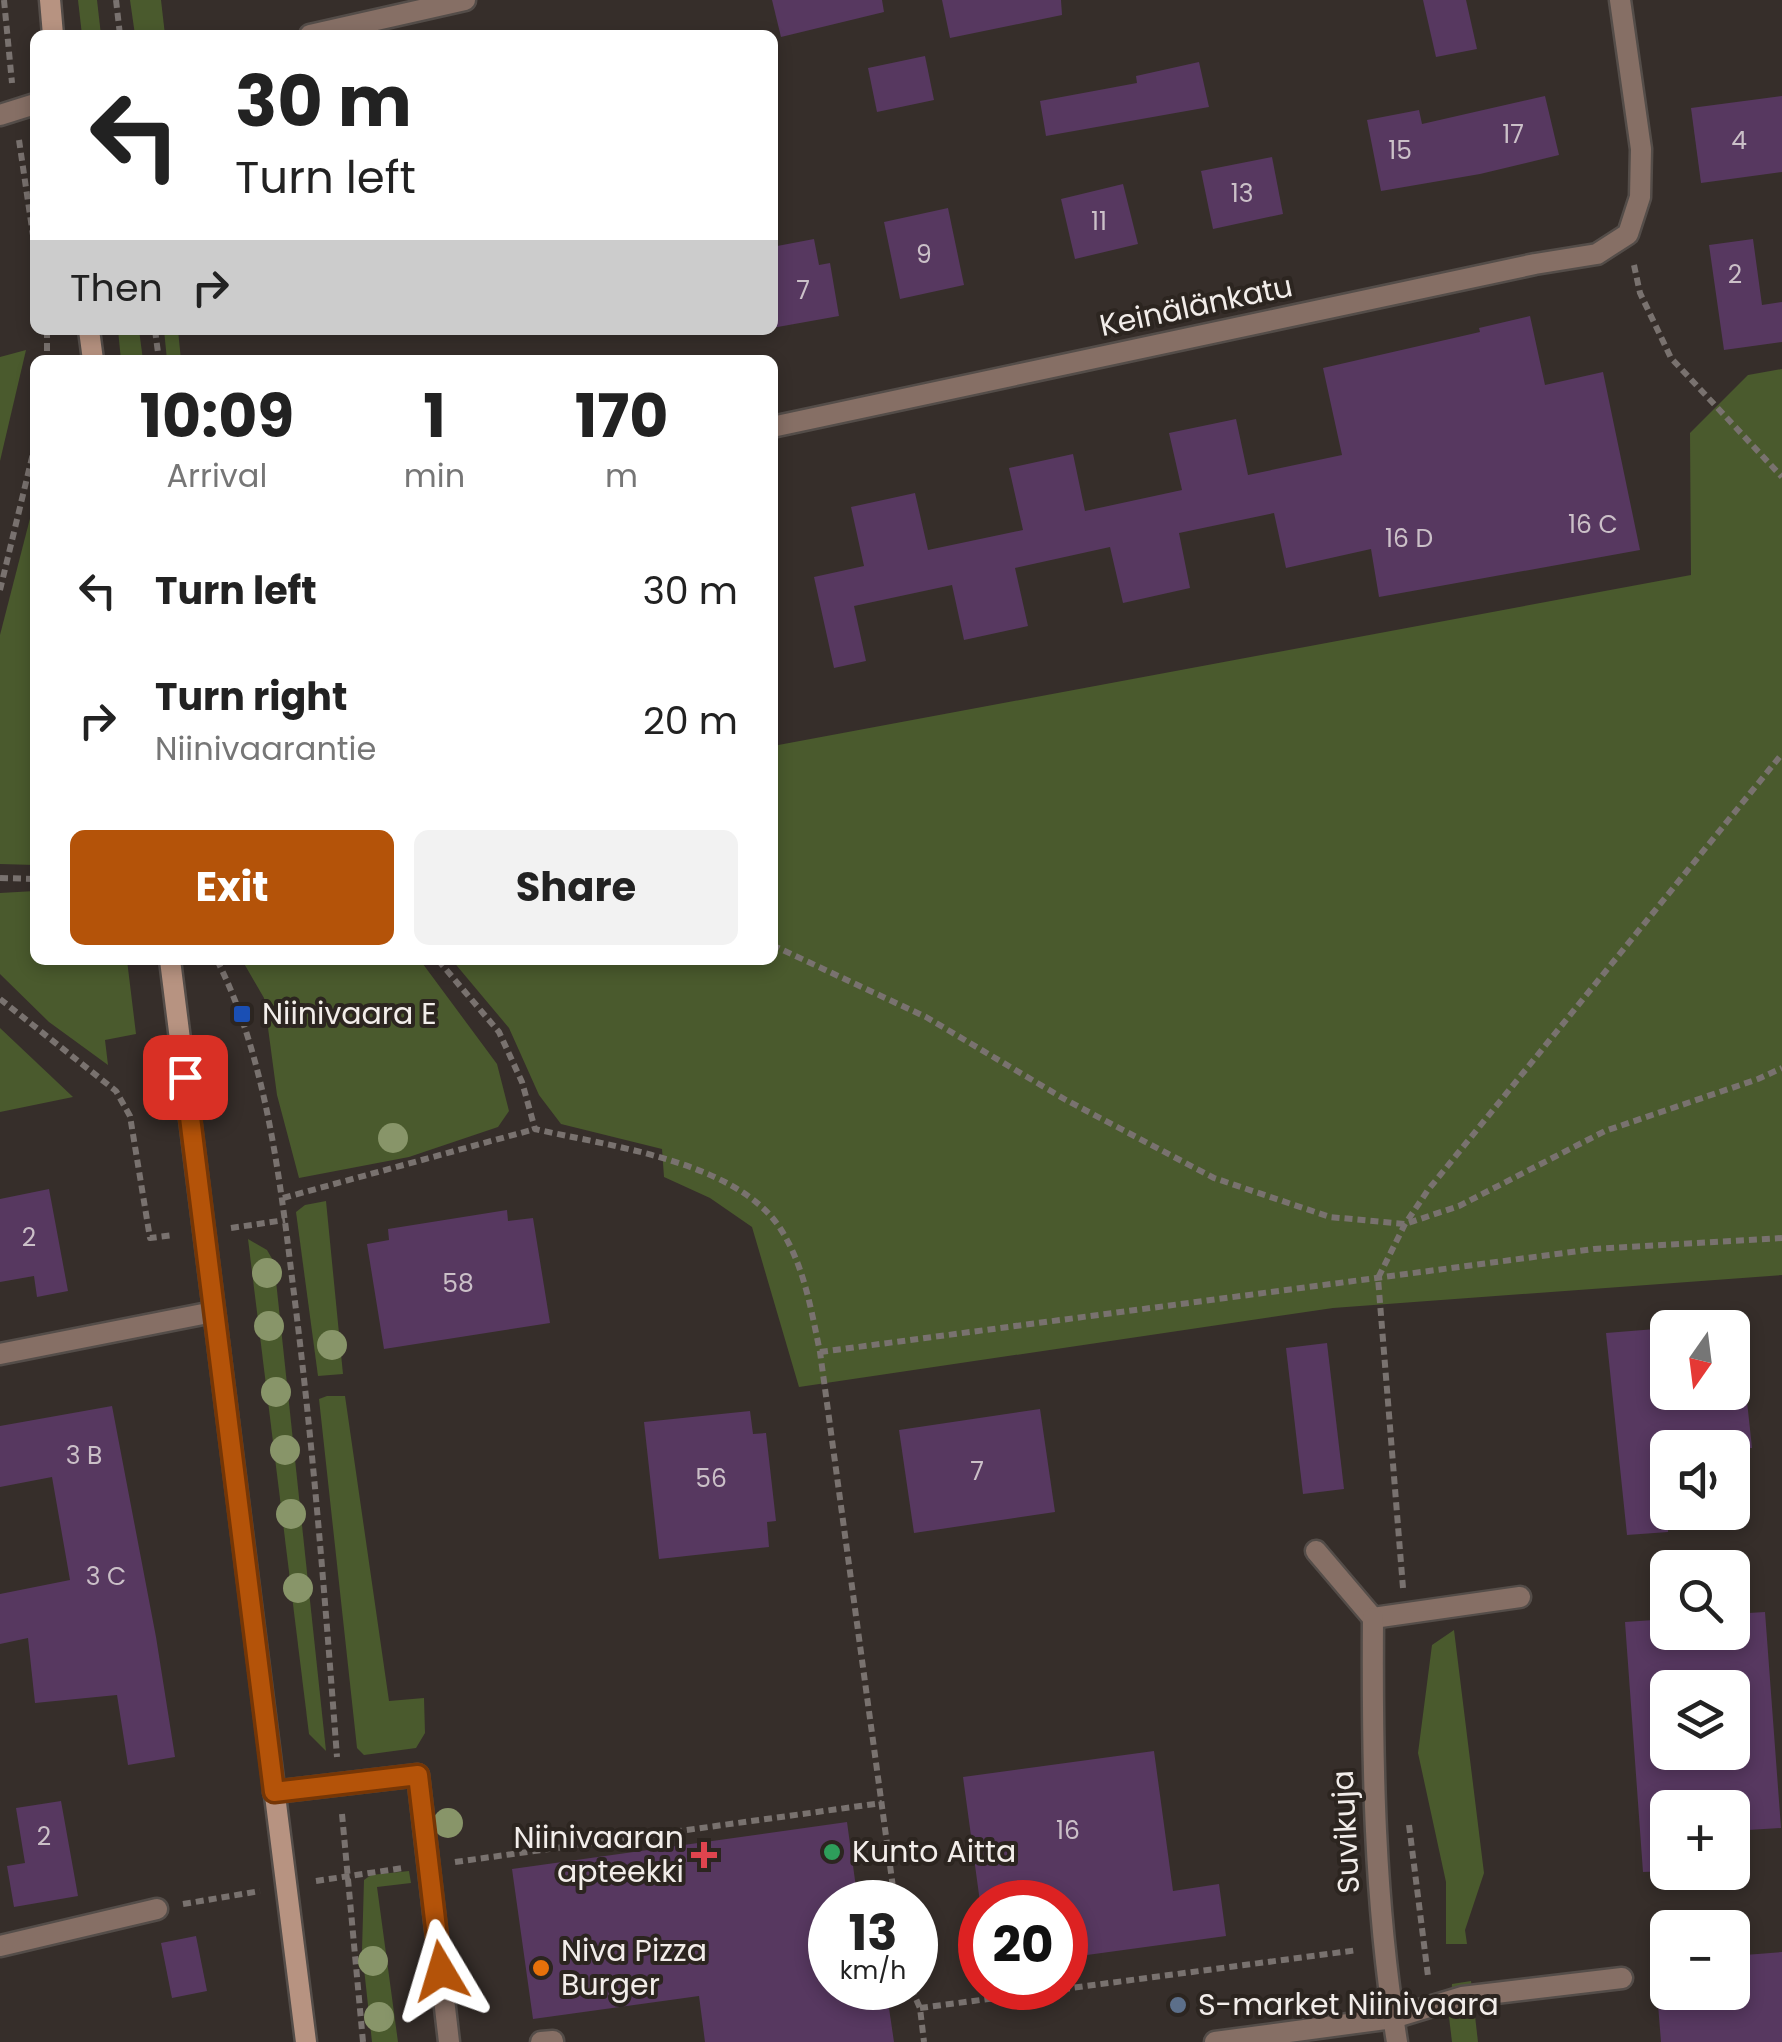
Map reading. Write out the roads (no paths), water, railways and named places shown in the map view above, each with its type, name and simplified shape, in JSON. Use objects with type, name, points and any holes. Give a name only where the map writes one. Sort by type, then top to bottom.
[{"type":"main road","points":[[50,0],[53,30]]},
{"type":"main road","points":[[171,965],[306,2042]]},
{"type":"street","points":[[332,30],[465,0]]},
{"type":"street","name":"Keinälänkatu","points":[[778,426],[1597,254],[1628,234],[1640,196],[1642,149],[1620,0]]},
{"type":"street","points":[[0,114],[30,105]]},
{"type":"street","points":[[0,1354],[212,1312]]},
{"type":"street","points":[[1316,1551],[1373,1618],[1520,1597]]},
{"type":"street","name":"Suvikuja","points":[[1373,1618],[1372,1786],[1382,1947],[1396,2042]]},
{"type":"street","points":[[274,1792],[418,1775],[449,2042]]},
{"type":"street","points":[[0,1946],[157,1909]]},
{"type":"street","points":[[1214,2042],[1393,2018],[1462,1997],[1622,1978]]},
{"type":"place","name":"Niinivaara E","points":[[242,1014]]},
{"type":"place","name":"Kunto Aitta","points":[[832,1852]]},
{"type":"place","name":"Niinivaaran apteekki","points":[[704,1855]]},
{"type":"place","name":"Niva Pizza Burger","points":[[541,1968]]},
{"type":"place","name":"S-market Niinivaara","points":[[1178,2005]]}]
